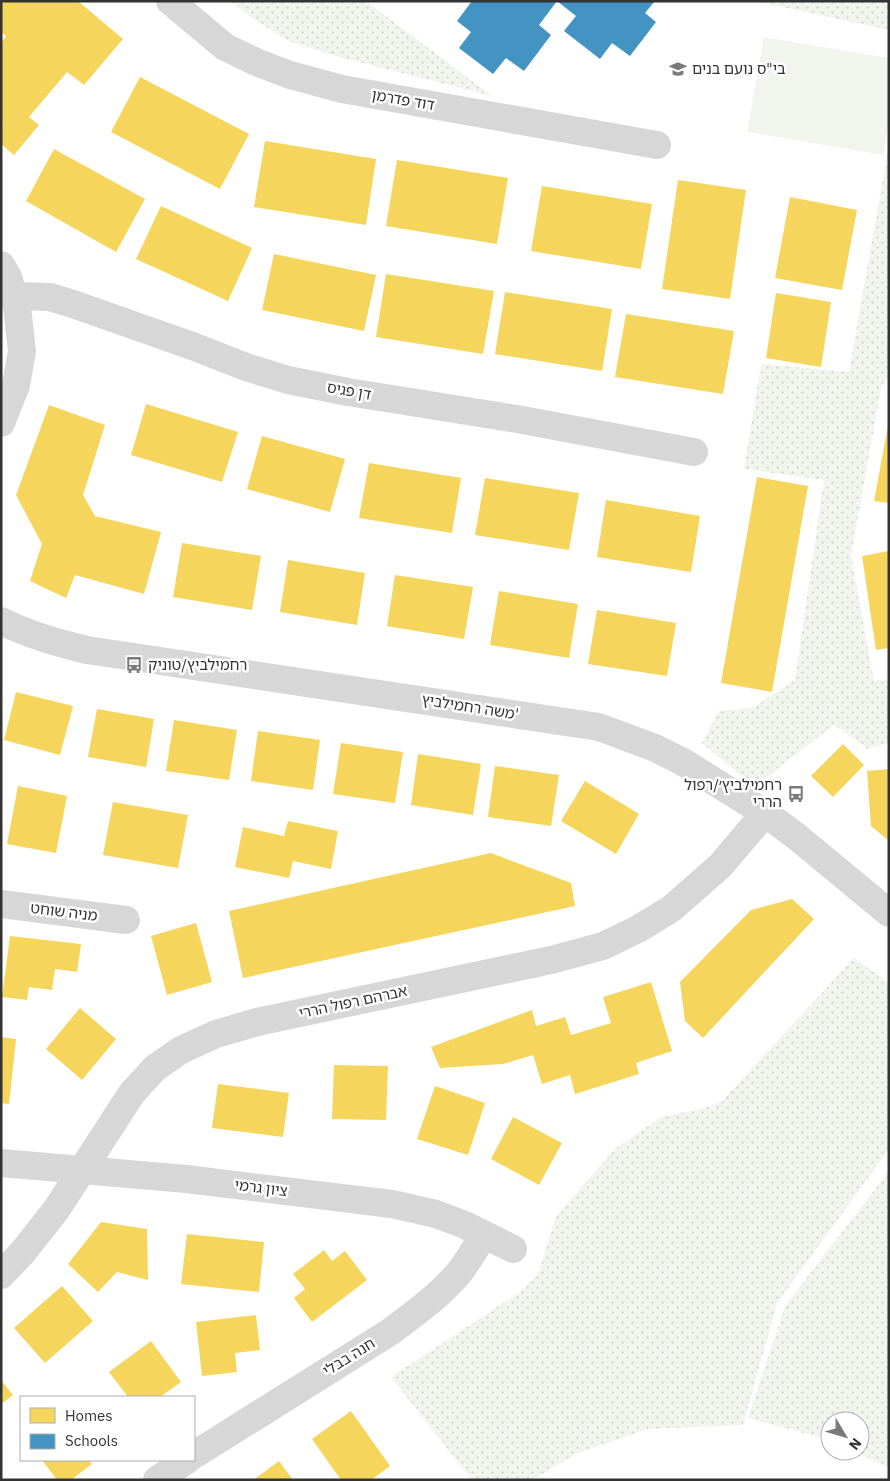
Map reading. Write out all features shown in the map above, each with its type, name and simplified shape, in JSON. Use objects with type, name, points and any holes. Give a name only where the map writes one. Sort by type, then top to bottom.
[{"type":"street","name":"דוד פדרמן","points":[[170,1],[225,47],[256,62],[290,74],[342,89],[658,145]]},
{"type":"street","points":[[1,265],[8,277],[17,307],[22,352],[16,385],[1,423]]},
{"type":"street","name":"דן פגיס","points":[[14,296],[50,298],[73,304],[246,367],[288,380],[348,392],[517,419],[694,452]]},
{"type":"street","name":"משה רחמילביץ'","points":[[1,621],[22,631],[87,650],[599,727],[655,748],[683,762],[765,813],[796,836],[889,914]]},
{"type":"street","name":"אברהם רפול הררי","points":[[1,1275],[22,1253],[56,1210],[132,1093],[155,1068],[181,1050],[216,1034],[257,1022],[551,960],[603,946],[638,929],[671,909],[720,866],[765,813]]},
{"type":"street","name":"מניה שוחט","points":[[1,904],[126,920]]},
{"type":"street","name":"ציון גרמי","points":[[1,1163],[186,1179],[392,1204],[436,1214],[464,1225],[512,1249]]},
{"type":"street","name":"חנה בבלי","points":[[195,1454],[390,1332],[414,1314],[431,1301],[459,1273],[484,1235]]},
{"type":"street","points":[[157,1480],[186,1461]]},
{"type":"shaded area","points":[[230,1],[366,1],[492,96],[343,58],[288,41]]},
{"type":"shaded area","points":[[755,1],[889,1],[889,30]]},
{"type":"shaded area","points":[[764,37],[889,58],[889,120],[883,155],[747,132]]},
{"type":"shaded area","points":[[889,145],[889,375],[881,388],[851,556],[874,681],[889,679],[889,743],[868,749],[834,725],[754,787],[702,743],[719,711],[752,708],[795,680],[824,480],[744,469],[761,364],[849,372]]},
{"type":"shaded area","points":[[854,958],[889,983],[889,1149],[777,1303],[743,1425],[648,1429],[578,1453],[532,1480],[472,1480],[391,1377],[520,1292],[538,1274],[556,1216],[615,1149],[661,1117],[701,1109],[721,1102]]},
{"type":"shaded area","points":[[889,1171],[889,1468],[870,1459],[870,1411],[820,1411],[820,1437],[748,1418],[785,1306]]},
{"type":"building: Homes","points":[[1,1],[78,1],[123,39],[84,85],[67,72],[29,117],[39,125],[14,155],[1,144],[1,129],[3,127],[1,125],[1,43],[6,36],[1,32]]},
{"type":"building: Homes","points":[[140,77],[249,134],[220,189],[111,132]]},
{"type":"building: Homes","points":[[265,141],[376,159],[366,225],[254,207]]},
{"type":"building: Homes","points":[[54,149],[145,199],[116,252],[26,201]]},
{"type":"building: Homes","points":[[397,160],[508,178],[497,244],[386,226]]},
{"type":"building: Homes","points":[[678,180],[746,190],[730,299],[662,289]]},
{"type":"building: Homes","points":[[542,186],[652,204],[641,269],[531,251]]},
{"type":"building: Homes","points":[[790,197],[857,210],[842,290],[775,278]]},
{"type":"building: Homes","points":[[161,206],[252,248],[228,301],[136,259]]},
{"type":"building: Homes","points":[[274,254],[376,275],[364,331],[262,310]]},
{"type":"building: Homes","points":[[386,274],[494,291],[483,354],[376,337]]},
{"type":"building: Homes","points":[[505,292],[612,309],[602,371],[495,354]]},
{"type":"building: Homes","points":[[776,293],[831,302],[821,367],[766,358]]},
{"type":"building: Homes","points":[[626,314],[734,331],[723,394],[615,377]]},
{"type":"building: Homes","points":[[146,404],[238,432],[222,482],[131,455]]},
{"type":"building: Homes","points":[[49,405],[105,425],[83,495],[95,516],[161,532],[144,594],[75,575],[66,598],[30,581],[42,544],[16,495]]},
{"type":"building: Homes","points":[[889,426],[889,503],[874,501]]},
{"type":"building: Homes","points":[[262,436],[345,459],[330,512],[247,489]]},
{"type":"building: Homes","points":[[369,463],[461,478],[452,533],[359,518]]},
{"type":"building: Homes","points":[[757,477],[808,486],[772,692],[721,683]]},
{"type":"building: Homes","points":[[485,478],[579,493],[569,550],[475,535]]},
{"type":"building: Homes","points":[[606,500],[700,516],[691,572],[597,557]]},
{"type":"building: Homes","points":[[182,543],[261,556],[252,610],[173,597]]},
{"type":"building: Homes","points":[[889,551],[889,648],[876,650],[862,556]]},
{"type":"building: Homes","points":[[288,560],[365,573],[357,625],[280,612]]},
{"type":"building: Homes","points":[[395,575],[473,587],[464,639],[387,626]]},
{"type":"building: Homes","points":[[499,591],[578,604],[569,658],[490,645]]},
{"type":"building: Homes","points":[[597,610],[676,623],[667,676],[588,664]]},
{"type":"building: Homes","points":[[16,692],[73,706],[60,755],[4,740]]},
{"type":"building: Homes","points":[[97,709],[154,719],[146,767],[88,757]]},
{"type":"building: Homes","points":[[174,720],[237,730],[229,780],[166,771]]},
{"type":"building: Homes","points":[[258,731],[320,740],[313,790],[251,781]]},
{"type":"building: Homes","points":[[341,743],[403,752],[395,803],[333,794]]},
{"type":"building: Homes","points":[[843,744],[864,765],[833,797],[811,776]]},
{"type":"building: Homes","points":[[418,754],[481,764],[473,815],[411,805]]},
{"type":"building: Homes","points":[[495,766],[559,775],[551,826],[488,817]]},
{"type":"building: Homes","points":[[889,769],[889,841],[871,826],[867,771]]},
{"type":"building: Homes","points":[[585,781],[639,814],[616,854],[561,821]]},
{"type":"building: Homes","points":[[18,786],[67,796],[56,853],[7,844]]},
{"type":"building: Homes","points":[[113,802],[188,815],[178,868],[103,855]]},
{"type":"building: Homes","points":[[288,821],[338,831],[331,869],[293,861],[289,878],[235,867],[243,827],[284,836]]},
{"type":"building: Homes","points":[[491,853],[571,883],[575,906],[243,978],[229,911]]},
{"type":"building: Homes","points":[[792,899],[814,919],[703,1038],[685,1021],[680,982],[751,910]]},
{"type":"building: Homes","points":[[196,923],[212,982],[167,995],[151,936]]},
{"type":"building: Homes","points":[[10,936],[81,944],[77,972],[55,969],[52,990],[29,987],[27,1000],[2,997]]},
{"type":"building: Homes","points":[[651,982],[672,1051],[636,1063],[639,1074],[575,1094],[570,1075],[542,1084],[533,1055],[503,1064],[440,1068],[431,1047],[532,1010],[536,1026],[565,1017],[571,1035],[611,1023],[603,997]]},
{"type":"building: Homes","points":[[80,1008],[116,1039],[82,1080],[46,1049]]},
{"type":"building: Homes","points":[[1,1037],[16,1039],[9,1104],[1,1103]]},
{"type":"building: Homes","points":[[334,1065],[388,1066],[386,1120],[332,1119]]},
{"type":"building: Homes","points":[[218,1084],[289,1093],[283,1137],[212,1128]]},
{"type":"building: Homes","points":[[435,1086],[485,1103],[468,1155],[417,1139]]},
{"type":"building: Homes","points":[[513,1117],[562,1143],[539,1185],[491,1159]]},
{"type":"building: Homes","points":[[101,1222],[147,1229],[148,1280],[117,1272],[98,1292],[68,1264]]},
{"type":"building: Homes","points":[[187,1234],[264,1242],[259,1292],[181,1284]]},
{"type":"building: Homes","points":[[324,1250],[332,1261],[345,1251],[367,1280],[312,1322],[294,1298],[305,1289],[293,1274]]},
{"type":"building: Homes","points":[[62,1286],[93,1321],[45,1363],[14,1328]]},
{"type":"building: Homes","points":[[256,1315],[260,1350],[235,1353],[237,1372],[202,1376],[196,1322]]},
{"type":"building: Homes","points":[[151,1341],[181,1382],[161,1396],[127,1396],[109,1372]]},
{"type":"building: Homes","points":[[1,1380],[13,1395],[1,1404]]},
{"type":"building: Homes","points":[[351,1411],[390,1466],[371,1480],[341,1480],[312,1439]]},
{"type":"building: Homes","points":[[43,1461],[90,1461],[92,1464],[71,1480],[57,1480]]},
{"type":"building: Homes","points":[[279,1461],[293,1480],[253,1480],[260,1475]]},
{"type":"building: Schools","points":[[472,1],[557,1],[539,25],[551,35],[524,71],[506,58],[493,74],[459,48],[471,32],[457,21]]},
{"type":"building: Schools","points":[[557,1],[655,1],[645,13],[656,22],[630,56],[612,43],[600,59],[564,31],[576,16]]},
{"type":"place","name":"בי\"ס נועם בנים","points":[[678,69]]},
{"type":"place","name":"רחמילביץ/טוניק","points":[[134,665]]},
{"type":"place","name":"רחמילביץ׳/רפול הררי","points":[[796,794]]}]
